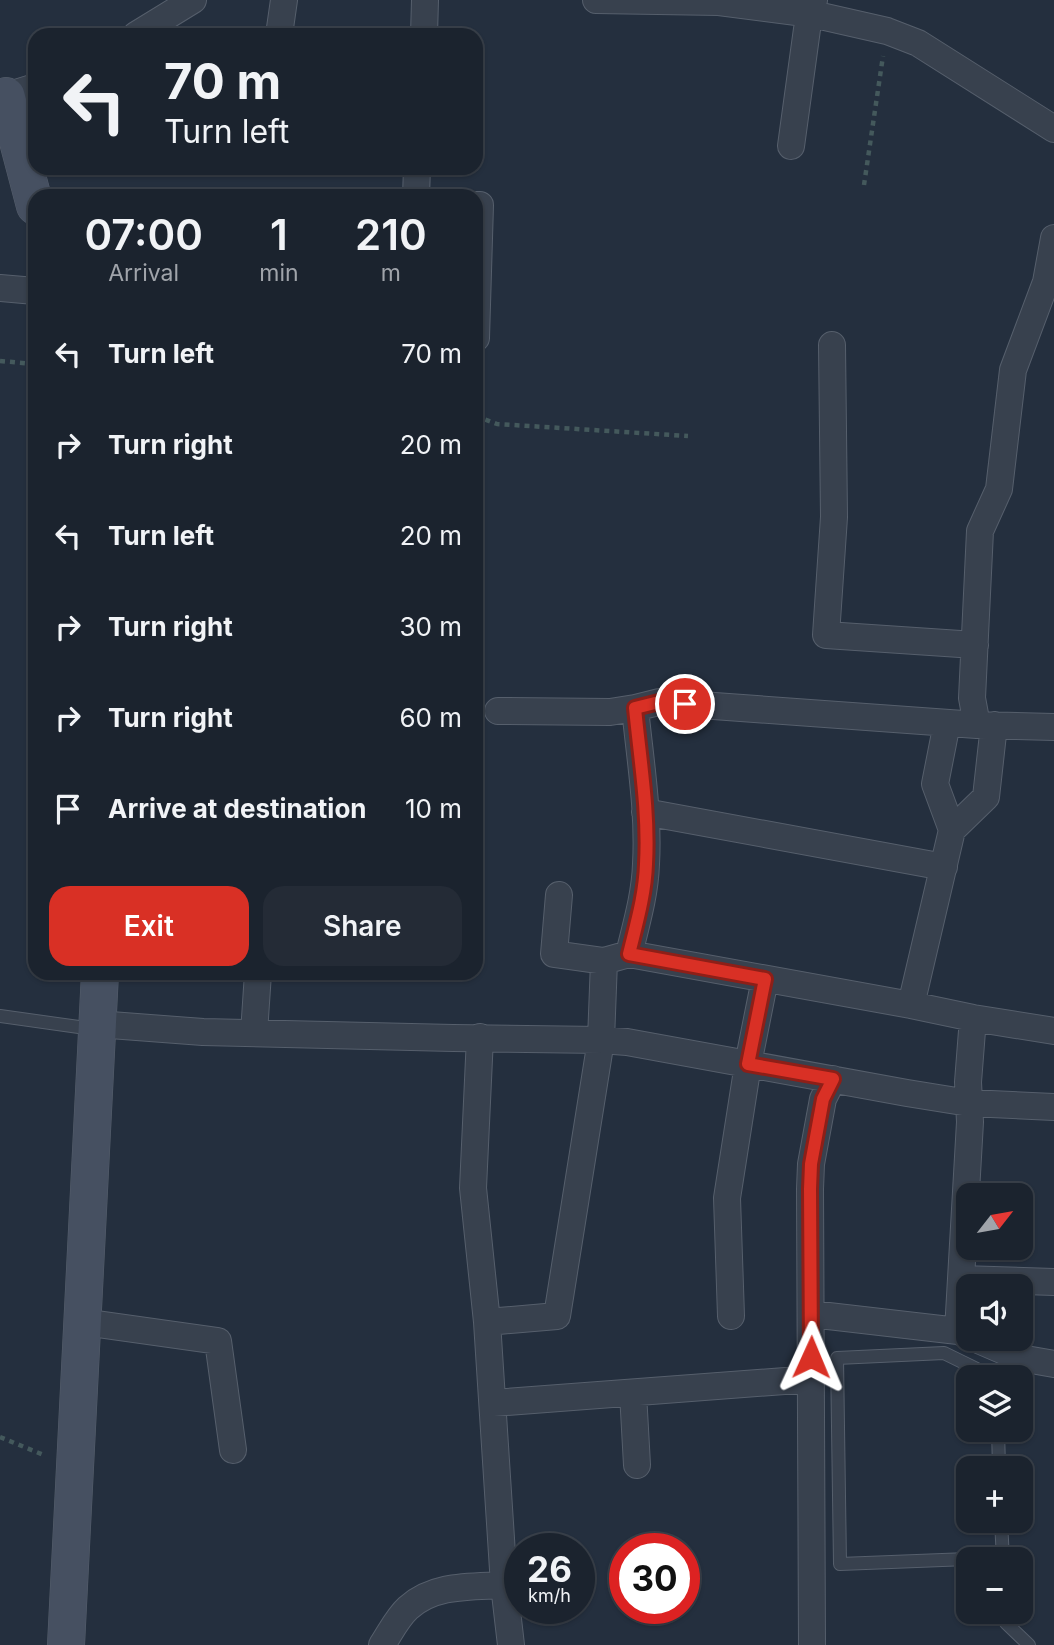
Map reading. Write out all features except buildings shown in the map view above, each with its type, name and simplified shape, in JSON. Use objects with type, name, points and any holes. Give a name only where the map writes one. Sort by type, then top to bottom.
[{"type":"street","points":[[159,28],[193,0]]},
{"type":"street","points":[[280,28],[284,0]]},
{"type":"street","points":[[424,28],[425,0]]},
{"type":"street","points":[[596,0],[813,7],[918,43],[1054,129]]},
{"type":"street","points":[[791,146],[807,29],[813,7]]},
{"type":"street","points":[[14,94],[28,169]]},
{"type":"street","points":[[952,830],[986,797],[986,725],[972,698],[980,531],[999,489],[1013,370],[1046,282],[1054,238]]},
{"type":"street","points":[[0,288],[28,290]]},
{"type":"street","points":[[832,345],[834,517],[826,635],[975,645]]},
{"type":"street","points":[[498,711],[610,712],[659,702],[947,723],[1054,727]]},
{"type":"street","points":[[487,1322],[557,1316],[601,1040],[617,958],[642,898],[646,864],[645,812],[635,708]]},
{"type":"street","points":[[911,1005],[952,830],[935,784],[947,723]]},
{"type":"street","points":[[645,812],[944,867]]},
{"type":"street","points":[[559,895],[555,954],[617,958],[765,979],[1054,1031]]},
{"type":"street","points":[[731,1315],[727,1198],[748,1064],[765,979]]},
{"type":"street","points":[[66,1645],[100,980]]},
{"type":"street","points":[[254,1033],[258,980]]},
{"type":"street","points":[[961,1274],[973,1018]]},
{"type":"street","points":[[97,1027],[627,1042],[969,1103],[1054,1107]]},
{"type":"street","points":[[382,1645],[408,1608],[425,1597],[441,1590],[504,1585],[487,1322],[473,1188],[480,1038]]},
{"type":"street","points":[[812,1645],[810,1189],[811,1164],[823,1099],[833,1079]]},
{"type":"street","points":[[1033,1281],[1054,1282]]},
{"type":"street","points":[[811,1314],[956,1334]]},
{"type":"street","points":[[83,1322],[218,1340],[233,1450]]},
{"type":"street","points":[[1004,1351],[1020,1358],[1054,1364]]},
{"type":"street","points":[[493,1403],[811,1378]]},
{"type":"street","points":[[633,1393],[637,1465]]},
{"type":"street","points":[[509,1624],[511,1645]]},
{"type":"lane","points":[[0,1016],[97,1027]]},
{"type":"lane","points":[[956,1560],[841,1564],[837,1358],[944,1353],[968,1365]]},
{"type":"lane","points":[[1007,1624],[1029,1645]]},
{"type":"path","points":[[864,185],[887,31]]},
{"type":"path","points":[[0,361],[28,363]]},
{"type":"path","points":[[483,419],[498,424],[688,436]]},
{"type":"path","points":[[0,1437],[53,1459],[74,1471]]},
{"type":"route","points":[[685,704],[659,702],[635,708],[645,812],[646,864],[642,898],[629,954],[765,979],[748,1064],[833,1079],[823,1099],[811,1164],[811,1357]]}]
